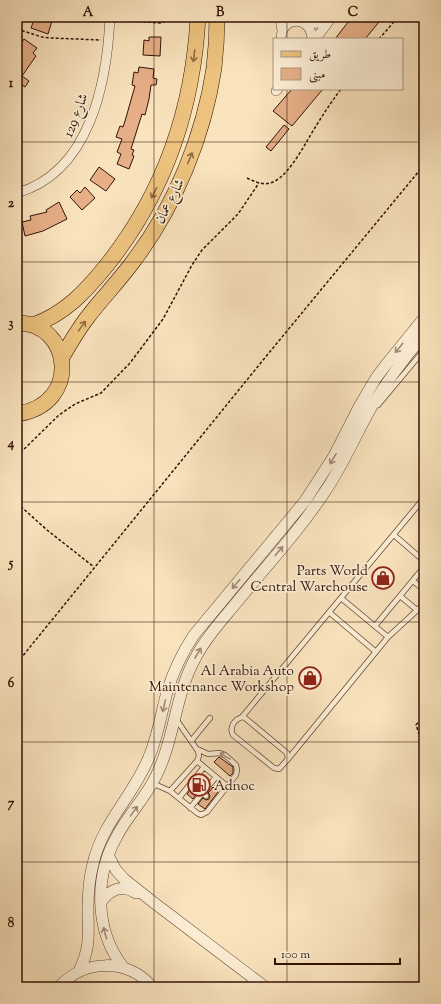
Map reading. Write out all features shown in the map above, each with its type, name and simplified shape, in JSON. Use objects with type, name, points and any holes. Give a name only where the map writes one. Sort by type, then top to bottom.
[{"type":"main road","name":"شارع عمان","points":[[33,325],[55,316],[74,302],[83,293],[117,253],[150,201],[168,163],[181,123],[194,62],[198,17]]},
{"type":"main road","name":"شارع عمان","points":[[61,359],[87,318],[135,259],[147,241],[169,204],[184,172],[201,127],[210,88],[216,48],[218,17]]},
{"type":"main road","points":[[17,323],[33,325],[51,338],[58,348],[62,370],[60,382],[48,401],[39,408],[17,414]]},
{"type":"street","points":[[280,17],[282,35]]},
{"type":"street","name":"شارع 129","points":[[17,193],[38,184],[56,172],[64,165],[78,147],[90,121],[100,89],[107,56],[110,18]]},
{"type":"street","points":[[282,35],[288,24],[298,21],[320,23],[331,18]]},
{"type":"street","points":[[314,38],[321,32],[331,18]]},
{"type":"street","points":[[298,21],[310,30],[313,38]]},
{"type":"street","points":[[79,971],[84,962],[88,944],[89,887],[96,852],[109,822],[138,781],[147,762],[158,732],[170,681],[181,656],[194,635],[294,515],[312,491],[334,456],[359,407],[376,378],[424,318]]},
{"type":"street","points":[[123,967],[112,951],[106,935],[101,902],[102,882],[108,855],[116,837],[141,802],[152,783],[165,753],[179,697],[186,676],[201,648],[213,631],[312,510],[337,473],[366,418],[389,380],[424,335]]},
{"type":"street","points":[[108,855],[116,870],[124,879],[152,902],[265,987]]},
{"type":"street","points":[[101,902],[110,892],[115,889],[124,888],[132,890],[152,902]]},
{"type":"street","points":[[59,987],[79,971],[89,967],[101,965],[123,967],[138,974],[152,987]]},
{"type":"lane","points":[[366,418],[424,350]]},
{"type":"lane","points":[[424,498],[242,717],[231,726],[232,735],[275,769],[279,769],[388,637],[424,604]]},
{"type":"lane","points":[[394,535],[424,561]]},
{"type":"lane","points":[[375,626],[424,567]]},
{"type":"lane","points":[[413,581],[424,590]]},
{"type":"lane","points":[[400,596],[417,610]]},
{"type":"lane","points":[[341,598],[388,637]]},
{"type":"lane","points":[[329,612],[376,652]]},
{"type":"lane","points":[[170,791],[197,761],[199,756],[197,749],[174,717]]},
{"type":"lane","points":[[242,717],[286,752],[288,759]]},
{"type":"lane","points":[[191,741],[210,718]]},
{"type":"lane","points":[[152,783],[170,791],[197,813],[203,814],[207,812],[237,772],[237,767],[223,754],[208,754],[197,749]]},
{"type":"lane","points":[[197,761],[227,786]]},
{"type":"lane","points":[[179,798],[192,784],[204,767]]},
{"type":"lane","points":[[190,808],[216,777]]},
{"type":"path","points":[[110,18],[160,23],[181,17]]},
{"type":"path","points":[[380,38],[398,17]]},
{"type":"path","points":[[17,29],[42,37],[109,40]]},
{"type":"path","points":[[247,178],[260,183],[269,184],[274,182],[282,175],[297,157],[340,90]]},
{"type":"path","points":[[17,663],[424,165]]},
{"type":"path","points":[[17,456],[59,415],[84,400],[101,393],[130,363],[163,319],[202,250],[215,235],[238,214],[260,183]]},
{"type":"path","points":[[17,503],[47,530],[94,567]]},
{"type":"path","points":[[424,715],[416,724],[424,748]]},
{"type":"building","points":[[35,17],[49,17],[48,19],[52,21],[48,34],[31,28]]},
{"type":"building","points":[[352,17],[373,17],[379,22],[366,38],[336,38]]},
{"type":"building","points":[[149,37],[161,37],[160,56],[143,55],[144,40],[149,41]]},
{"type":"building","points":[[24,39],[37,48],[33,53],[36,56],[22,76],[29,81],[25,87],[18,82],[17,83],[17,58],[22,51],[18,48]]},
{"type":"building","points":[[139,67],[154,69],[153,78],[157,79],[156,85],[151,85],[145,115],[142,114],[131,149],[134,150],[132,155],[134,156],[129,169],[117,164],[121,154],[117,152],[122,139],[116,137],[120,126],[123,127],[125,121],[135,86],[132,85],[134,72],[138,73]]},
{"type":"building","points":[[291,90],[322,90],[292,126],[273,111]]},
{"type":"building","points":[[284,125],[289,129],[271,151],[266,147]]},
{"type":"building","points":[[99,167],[115,179],[106,191],[90,180]]},
{"type":"building","points":[[85,187],[95,198],[82,210],[70,197],[77,190],[80,193]]},
{"type":"building","points":[[59,202],[67,219],[43,231],[25,236],[22,222],[31,220],[30,216],[47,212],[46,210]]},
{"type":"building","points":[[219,757],[233,767],[233,773],[230,776],[214,762]]},
{"type":"building","points":[[201,777],[207,782],[202,788],[199,786],[196,788],[195,791],[197,793],[193,799],[187,794]]},
{"type":"building","points":[[213,787],[218,792],[205,809],[198,804],[203,798],[206,800],[209,799],[210,795],[208,793]]},
{"type":"place","name":"Parts World Central Warehouse","points":[[383,578]]},
{"type":"place","name":"Al Arabia Auto Maintenance Workshop","points":[[310,678]]},
{"type":"place","name":"Adnoc","points":[[199,785]]}]
